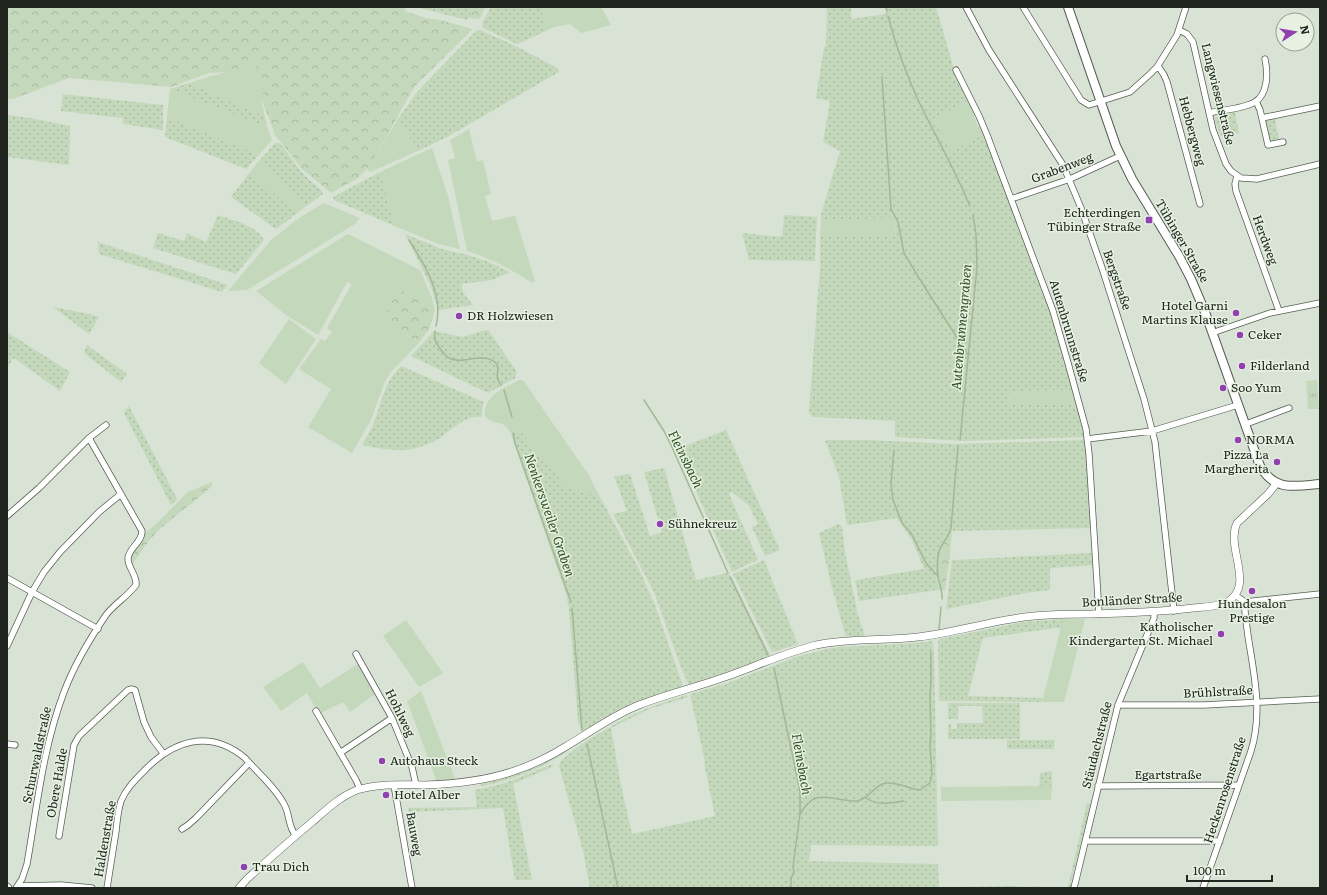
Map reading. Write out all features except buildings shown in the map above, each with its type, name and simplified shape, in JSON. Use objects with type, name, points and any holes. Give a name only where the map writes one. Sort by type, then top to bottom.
[{"type":"main road","name":"Tübinger Straße","points":[[1068,7],[1120,156],[1132,179],[1188,271],[1198,294],[1260,466],[1268,478],[1276,484]]},
{"type":"main road","points":[[1276,484],[1290,486],[1320,484]]},
{"type":"street","name":"Bergstraße","points":[[966,7],[989,50],[1051,145],[1070,179],[1107,282],[1144,399],[1152,431],[1159,476],[1174,611]]},
{"type":"street","points":[[1023,7],[1081,100],[1089,105],[1130,92],[1158,66],[1174,41],[1186,7]]},
{"type":"street","name":"Langwiesenstraße","points":[[1179,30],[1187,34],[1194,42],[1213,130],[1226,164],[1231,172],[1237,176]]},
{"type":"street","points":[[1209,113],[1256,102],[1259,99],[1267,80],[1268,71],[1265,60]]},
{"type":"street","name":"Hebbergweg","points":[[1158,66],[1167,82],[1200,204]]},
{"type":"street","name":"Autenbrunnstraße","points":[[956,70],[979,116],[1011,199],[1053,311],[1072,376],[1087,438],[1099,614]]},
{"type":"street","points":[[1256,102],[1260,110],[1268,145],[1283,142]]},
{"type":"street","points":[[1262,118],[1320,106]]},
{"type":"street","name":"Grabenweg","points":[[1011,199],[1070,179],[1120,156]]},
{"type":"street","points":[[1237,176],[1246,179],[1257,179],[1320,164]]},
{"type":"street","name":"Herdweg","points":[[1237,176],[1235,184],[1236,191],[1279,311]]},
{"type":"street","points":[[1212,333],[1279,311],[1320,303]]},
{"type":"street","points":[[1087,438],[1152,431],[1238,405]]},
{"type":"street","points":[[1246,424],[1288,408]]},
{"type":"street","points":[[7,516],[39,488],[89,438],[106,425]]},
{"type":"street","points":[[7,646],[32,592],[44,572],[60,552],[99,512],[120,494],[89,438]]},
{"type":"street","points":[[1276,484],[1268,494],[1237,523],[1235,528],[1234,541],[1240,577],[1239,587],[1235,595],[1245,602],[1320,594]]},
{"type":"street","name":"Schurwaldstraße","points":[[17,887],[27,864],[47,749],[56,716],[68,682],[110,610],[136,585],[136,579],[128,562],[128,558],[129,553],[137,543],[142,531],[120,494]]},
{"type":"street","points":[[7,578],[98,629]]},
{"type":"street","name":"Bonländer Straße","points":[[239,888],[247,879],[335,802],[350,793],[378,785],[452,784],[490,778],[509,773],[547,757],[636,706],[724,678],[800,650],[840,642],[899,639],[935,634],[1029,616],[1174,611],[1221,604],[1229,601],[1235,595]]},
{"type":"street","name":"Heckenrosenstraße","points":[[1203,888],[1254,739],[1257,701],[1245,602]]},
{"type":"street","name":"Stäudachstraße","points":[[1074,888],[1118,705],[1154,618],[1154,612]]},
{"type":"street","name":"Hohlweg","points":[[356,654],[392,718],[412,767],[416,785]]},
{"type":"street","name":"Obere Halde","points":[[59,836],[74,745],[79,736],[128,690],[135,690],[144,722],[163,754]]},
{"type":"street","name":"Brühlstraße","points":[[1118,705],[1204,704],[1320,699]]},
{"type":"street","points":[[316,712],[360,789]]},
{"type":"street","points":[[340,754],[392,718]]},
{"type":"street","name":"Haldenstraße","points":[[108,888],[119,812],[123,797],[129,786],[163,754],[174,747],[187,743],[201,741],[215,743],[238,752],[280,798],[285,807],[291,829],[296,836]]},
{"type":"street","points":[[7,744],[15,745]]},
{"type":"street","points":[[182,828],[196,818],[249,763]]},
{"type":"street","name":"Bauweg","points":[[394,785],[412,888]]},
{"type":"street","name":"Egartstraße","points":[[1098,786],[1238,785]]},
{"type":"street","points":[[1086,841],[1220,841]]},
{"type":"street","points":[[17,887],[61,885],[92,888]]},
{"type":"green space","points":[[7,7],[405,7],[405,11],[426,18],[440,20],[473,29],[415,86],[371,164],[357,179],[331,193],[302,169],[275,135],[251,71],[209,73],[171,87],[69,78],[13,99],[7,99]]},
{"type":"green space","points":[[416,7],[473,7],[467,20]]},
{"type":"green space","points":[[473,7],[485,7],[480,19],[469,18]]},
{"type":"green space","points":[[491,7],[545,7],[542,14],[546,31],[517,44],[483,28],[482,23]]},
{"type":"green space","points":[[545,7],[601,7],[611,25],[581,33],[570,24],[554,27],[546,31],[542,14]]},
{"type":"green space","points":[[827,7],[851,7],[851,19],[886,14],[885,7],[936,7],[955,72],[970,100],[934,119],[942,134],[985,134],[1054,321],[1074,390],[1010,391],[1009,405],[1077,404],[1084,437],[964,441],[895,437],[895,421],[812,417],[809,412],[820,267],[820,235],[896,236],[895,218],[821,220],[821,214],[840,151],[823,142],[830,101],[816,98],[824,47],[826,46]]},
{"type":"green space","points":[[480,30],[516,46],[557,68],[559,72],[447,137],[420,150],[396,122],[417,92],[476,31]]},
{"type":"green space","points":[[256,65],[264,97],[261,98],[265,117],[189,83],[211,76]]},
{"type":"green space","points":[[189,83],[265,117],[267,127],[170,89]]},
{"type":"green space","points":[[170,89],[267,127],[272,140],[259,155],[167,117]]},
{"type":"green space","points":[[63,94],[163,105],[163,130],[123,124],[123,118],[61,111]]},
{"type":"green space","points":[[970,100],[977,115],[974,116],[978,127],[982,126],[985,134],[951,152],[933,119]]},
{"type":"green space","points":[[1235,112],[1239,133],[1221,136],[1215,122],[1215,118]]},
{"type":"green space","points":[[7,115],[70,126],[69,165],[7,157]]},
{"type":"green space","points":[[167,117],[259,155],[246,169],[165,137]]},
{"type":"green space","points":[[1275,118],[1279,140],[1270,142],[1266,120]]},
{"type":"green space","points":[[396,122],[420,150],[370,172],[367,170]]},
{"type":"green space","points":[[469,129],[477,162],[483,160],[491,194],[485,196],[492,221],[515,216],[535,281],[532,283],[501,265],[467,251],[448,160],[455,158],[450,140]]},
{"type":"green space","points":[[275,143],[280,143],[303,174],[322,191],[323,194],[305,207],[259,161]]},
{"type":"green space","points":[[432,148],[448,196],[460,249],[438,244],[395,226],[380,172]]},
{"type":"green space","points":[[259,161],[305,207],[296,214],[250,172]]},
{"type":"green space","points":[[250,172],[296,214],[276,229],[231,197]]},
{"type":"green space","points":[[380,172],[395,226],[334,200],[333,197]]},
{"type":"green space","points":[[324,203],[360,218],[355,224],[247,290],[228,291],[271,240],[299,218]]},
{"type":"green space","points":[[218,215],[250,227],[255,230],[264,240],[236,274],[153,248],[158,233],[184,241],[187,233],[206,242]]},
{"type":"green space","points":[[784,215],[817,217],[815,261],[749,260],[742,233],[782,237]]},
{"type":"green space","points":[[895,218],[896,237],[820,235],[821,220]]},
{"type":"green space","points":[[348,234],[420,270],[432,298],[435,310],[398,288],[383,320],[419,343],[391,372],[385,381],[371,420],[352,453],[308,427],[331,389],[299,369],[321,339],[325,341],[332,332],[327,328],[352,284],[347,282],[318,335],[286,315],[256,291]]},
{"type":"green space","points":[[405,234],[442,249],[489,262],[510,272],[492,280],[461,284],[464,294],[473,305],[438,310],[431,287]]},
{"type":"green space","points":[[98,242],[228,285],[222,292],[99,254]]},
{"type":"green space","points":[[398,288],[435,310],[430,327],[419,343],[383,320]]},
{"type":"green space","points":[[53,307],[89,314],[99,317],[89,334]]},
{"type":"green space","points":[[289,319],[316,339],[286,384],[259,363]]},
{"type":"green space","points":[[486,330],[489,331],[517,372],[515,378],[488,393],[411,356],[434,331],[462,337]]},
{"type":"green space","points":[[7,332],[70,372],[60,391],[14,358],[7,367]]},
{"type":"green space","points":[[87,345],[127,374],[121,382],[84,353]]},
{"type":"green space","points":[[401,366],[484,402],[482,417],[468,419],[455,426],[437,440],[413,449],[397,450],[362,445],[373,425],[390,380]]},
{"type":"green space","points":[[519,380],[523,380],[588,474],[600,497],[565,486],[520,431],[511,434],[506,426],[492,421],[485,416],[489,400],[503,388]]},
{"type":"green space","points":[[1317,380],[1319,409],[1308,409],[1306,381]]},
{"type":"green space","points":[[1074,390],[1077,404],[1009,405],[1010,391]]},
{"type":"green space","points":[[129,406],[177,499],[171,505],[124,413]]},
{"type":"green space","points":[[520,430],[565,486],[600,497],[639,569],[655,605],[683,686],[653,696],[584,733],[581,731],[578,720],[569,609],[566,594],[511,434]]},
{"type":"green space","points":[[726,430],[780,550],[765,556],[752,527],[758,524],[749,506],[732,492],[729,494],[758,560],[732,572],[677,449]]},
{"type":"green space","points":[[867,440],[956,444],[1084,440],[1086,442],[1091,528],[955,531],[948,529],[935,571],[938,590],[859,601],[855,580],[924,569],[912,540],[897,518],[847,525],[839,477],[825,441]]},
{"type":"green space","points":[[664,468],[696,580],[727,573],[731,576],[770,655],[768,658],[690,685],[680,665],[654,592],[613,514],[627,511],[614,476],[630,474],[650,536],[662,532],[644,472]]},
{"type":"green space","points":[[212,482],[212,486],[200,497],[157,532],[132,565],[130,562],[131,553],[144,534],[188,492]]},
{"type":"green space","points":[[838,524],[842,526],[845,552],[858,615],[865,636],[846,637],[832,588],[819,533]]},
{"type":"green space","points":[[948,529],[952,530],[945,590],[938,590],[936,559]]},
{"type":"green space","points":[[1092,553],[1094,565],[1050,568],[1050,590],[1026,593],[946,609],[952,560]]},
{"type":"green space","points":[[764,560],[798,644],[772,652],[733,574]]},
{"type":"green space","points":[[1063,619],[1061,629],[1056,628],[983,638],[968,696],[1042,698],[1042,702],[939,701],[938,641],[940,639],[1024,622]]},
{"type":"green space","points":[[1063,619],[1085,619],[1064,702],[1042,702]]},
{"type":"green space","points":[[406,620],[443,673],[419,687],[383,636]]},
{"type":"green space","points":[[933,641],[938,846],[811,845],[809,861],[938,864],[939,888],[590,888],[583,851],[559,766],[572,751],[608,728],[611,728],[621,785],[632,834],[715,816],[690,694],[725,684],[799,656],[822,650],[839,647]]},
{"type":"green space","points":[[303,662],[320,688],[358,664],[375,694],[350,712],[343,702],[319,714],[307,693],[281,711],[263,687]]},
{"type":"green space","points":[[421,691],[456,781],[437,782],[407,701]]},
{"type":"green space","points":[[687,695],[688,697],[649,709],[611,728],[611,726],[629,716],[648,708]]},
{"type":"green space","points":[[948,703],[1020,703],[1020,739],[948,739],[948,724],[951,723],[951,729],[957,729],[957,723],[983,723],[982,706],[958,706],[958,719],[948,719]]},
{"type":"green space","points":[[1007,740],[1054,740],[1054,749],[1007,749]]},
{"type":"green space","points":[[569,749],[539,768],[517,777],[483,786],[480,785],[480,783],[536,766]]},
{"type":"green space","points":[[550,765],[554,766],[513,784],[532,880],[515,880],[503,808],[409,812],[408,808],[477,807],[475,790],[502,784]]},
{"type":"green space","points":[[1052,771],[1052,786],[1039,787],[1040,773]]},
{"type":"green space","points":[[1052,786],[1051,800],[941,801],[941,787]]},
{"type":"green space","points":[[1087,803],[1091,804],[1073,873],[1071,887],[1068,887]]},
{"type":"green space","points":[[1007,886],[1007,888],[942,888],[942,887]]},
{"type":"green space","points":[[1007,886],[1068,887],[1071,887],[1007,888]]},
{"type":"waterway","name":"Autenbrunnengraben","points":[[886,7],[887,11]]},
{"type":"waterway","name":"Autenbrunnengraben","points":[[888,16],[898,48],[915,92],[970,206]]},
{"type":"waterway","points":[[882,77],[891,209],[898,222],[904,253],[968,355]]},
{"type":"waterway","name":"Autenbrunnengraben","points":[[960,440],[977,267],[976,234],[973,215]]},
{"type":"waterway","name":"Nenkersweiler Graben","points":[[409,240],[432,281],[438,314],[436,326]]},
{"type":"waterway","name":"Nenkersweiler Graben","points":[[435,331],[435,339],[437,344],[449,358],[454,360],[484,358],[495,362],[498,367],[497,377],[501,385]]},
{"type":"waterway","name":"Nenkersweiler Graben","points":[[504,390],[512,417]]},
{"type":"waterway","name":"Fleinsbach","points":[[644,400],[664,431],[671,445],[728,573]]},
{"type":"waterway","name":"Nenkersweiler Graben","points":[[513,433],[515,443],[571,602]]},
{"type":"waterway","name":"Autenbrunnengraben","points":[[942,599],[937,560],[940,548],[951,528],[958,446]]},
{"type":"waterway","points":[[894,450],[891,484],[893,500],[902,523],[911,533],[926,563],[937,575]]},
{"type":"waterway","name":"Fleinsbach","points":[[730,577],[768,655]]},
{"type":"waterway","name":"Autenbrunnengraben","points":[[939,629],[941,607]]},
{"type":"waterway","name":"Nenkersweiler Graben","points":[[572,608],[582,730]]},
{"type":"waterway","name":"Autenbrunnengraben","points":[[800,814],[810,802],[819,797],[855,801],[861,800],[879,786],[887,783],[920,790],[930,783],[932,773],[930,746],[931,652]]},
{"type":"waterway","name":"Fleinsbach","points":[[774,668],[800,791],[800,814],[791,888]]},
{"type":"waterway","name":"Nenkersweiler Graben","points":[[587,744],[618,888]]},
{"type":"waterway","points":[[866,798],[870,801],[880,803],[904,801]]},
{"type":"place","name":"Echterdingen Tübinger Straße","points":[[1149,220]]},
{"type":"place","name":"Hotel Garni Martins Klause","points":[[1236,313]]},
{"type":"place","name":"DR Holzwiesen","points":[[459,316]]},
{"type":"place","name":"Ceker","points":[[1240,335]]},
{"type":"place","name":"Filderland","points":[[1242,366]]},
{"type":"place","name":"Soo Yum","points":[[1223,388]]},
{"type":"place","name":"NORMA","points":[[1238,440]]},
{"type":"place","name":"Pizza La Margherita","points":[[1277,462]]},
{"type":"place","name":"Sühnekreuz","points":[[660,524]]},
{"type":"place","name":"Hundesalon Prestige","points":[[1252,591]]},
{"type":"place","name":"Katholischer Kindergarten St. Michael","points":[[1221,634]]},
{"type":"place","name":"Autohaus Steck","points":[[382,761]]},
{"type":"place","name":"Hotel Alber","points":[[386,795]]},
{"type":"place","name":"Trau Dich","points":[[244,867]]}]
